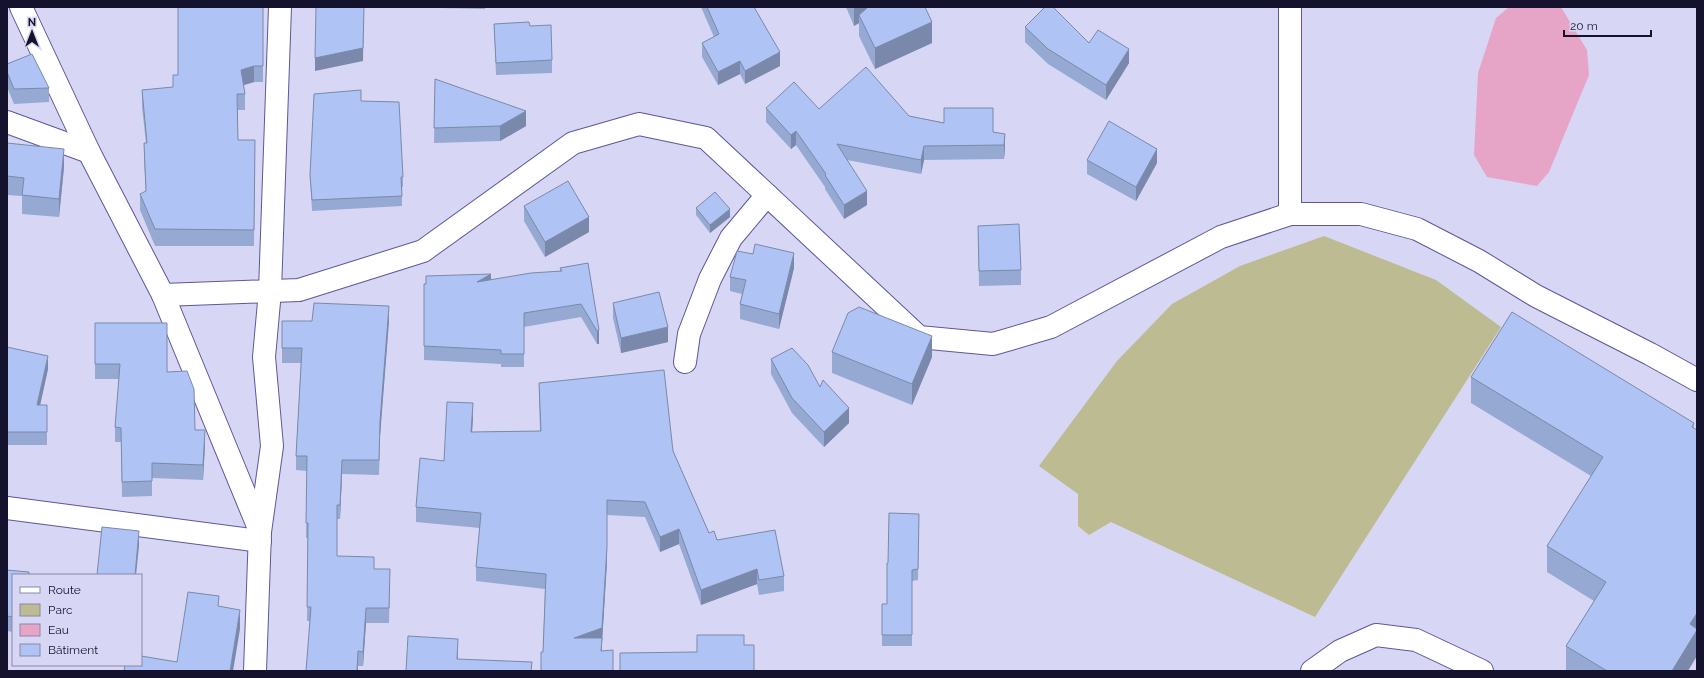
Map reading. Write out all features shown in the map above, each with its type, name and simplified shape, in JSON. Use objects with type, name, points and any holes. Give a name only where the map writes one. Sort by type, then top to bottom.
[{"type":"street","points":[[21,7],[89,152],[163,295],[260,537]]},
{"type":"street","points":[[255,671],[260,537],[272,446],[264,357],[270,291],[280,7]]},
{"type":"street","points":[[1290,7],[1290,214]]},
{"type":"street","points":[[7,122],[89,152]]},
{"type":"street","points":[[163,295],[299,290],[423,251],[573,143],[639,124],[706,138],[919,336],[993,344],[1051,327],[1221,238],[1290,214],[1361,214],[1417,229],[1479,260],[1536,296],[1650,354],[1697,380]]},
{"type":"street","points":[[685,362],[689,334],[710,279],[731,238],[767,195]]},
{"type":"street","points":[[7,508],[260,537]]},
{"type":"street","points":[[1312,671],[1340,651],[1376,635],[1416,640],[1482,671]]},
{"type":"green space","points":[[1324,236],[1436,280],[1501,327],[1315,617],[1111,522],[1089,535],[1078,526],[1078,494],[1039,466],[1117,361],[1172,304],[1240,266]]},
{"type":"water","points":[[1509,7],[1561,7],[1587,50],[1589,75],[1549,172],[1537,186],[1487,177],[1474,155],[1478,73],[1496,18]]},
{"type":"building","points":[[178,7],[263,7],[263,66],[254,66],[241,70],[245,94],[237,94],[238,140],[255,140],[254,230],[155,229],[140,194],[146,191],[144,143],[147,143],[142,90],[173,87],[173,75],[178,75]]},
{"type":"building","points":[[316,7],[364,7],[363,48],[315,58]]},
{"type":"building","points":[[707,7],[754,7],[780,52],[745,71],[740,61],[718,72],[702,43],[719,34]]},
{"type":"building","points":[[868,7],[925,7],[932,22],[875,48],[859,15]]},
{"type":"building","points":[[1045,7],[1053,7],[1089,43],[1098,30],[1129,49],[1106,85],[1048,49],[1025,27]]},
{"type":"building","points":[[529,22],[530,26],[551,25],[552,60],[496,63],[494,24]]},
{"type":"building","points":[[32,54],[49,88],[14,89],[7,72],[7,64]]},
{"type":"building","points":[[866,67],[909,116],[944,123],[944,108],[993,108],[993,132],[1005,134],[1004,145],[924,146],[921,160],[837,144],[867,191],[844,205],[825,175],[826,174],[796,131],[791,135],[766,108],[794,82],[819,109]]},
{"type":"building","points":[[435,79],[526,111],[500,126],[434,128]]},
{"type":"building","points":[[361,90],[361,101],[399,102],[403,177],[401,177],[402,196],[312,200],[310,175],[314,94]]},
{"type":"building","points":[[1109,121],[1157,149],[1136,187],[1087,160]]},
{"type":"building","points":[[7,143],[64,149],[59,199],[22,195],[24,178],[7,176]]},
{"type":"building","points":[[568,181],[589,217],[545,242],[524,206]]},
{"type":"building","points":[[715,192],[730,209],[710,225],[696,208]]},
{"type":"building","points":[[1019,224],[1021,270],[979,271],[978,226]]},
{"type":"building","points":[[755,244],[794,253],[779,314],[740,304],[746,280],[730,277],[737,251],[753,254]]},
{"type":"building","points":[[588,263],[599,330],[597,331],[581,304],[524,313],[524,354],[501,354],[501,350],[424,346],[424,284],[426,284],[426,276],[491,274],[477,282],[531,273],[562,271],[560,268]]},
{"type":"building","points":[[659,292],[668,327],[621,338],[613,303]]},
{"type":"building","points":[[314,303],[389,306],[380,421],[379,460],[342,460],[340,505],[337,505],[337,556],[374,557],[374,569],[390,569],[389,608],[366,608],[363,652],[358,651],[357,671],[306,671],[311,607],[307,607],[307,456],[296,456],[302,348],[282,348],[282,321],[312,321]]},
{"type":"building","points":[[859,307],[932,336],[912,384],[832,352],[848,313]]},
{"type":"building","points":[[1512,312],[1694,423],[1692,427],[1697,430],[1697,613],[1690,624],[1697,630],[1672,671],[1607,671],[1566,646],[1606,582],[1547,546],[1603,457],[1471,377]]},
{"type":"building","points":[[95,323],[167,323],[167,372],[187,371],[194,389],[195,430],[205,430],[203,465],[152,463],[152,481],[122,482],[121,428],[115,427],[120,364],[95,364]]},
{"type":"building","points":[[7,347],[48,356],[37,405],[47,405],[47,432],[7,432]]},
{"type":"building","points":[[792,348],[808,365],[820,387],[823,380],[849,408],[824,432],[792,398],[771,359]]},
{"type":"building","points":[[664,370],[673,451],[709,533],[714,531],[717,540],[775,530],[784,576],[759,580],[757,569],[701,590],[679,529],[660,537],[645,502],[607,500],[607,547],[602,628],[574,638],[602,638],[601,651],[613,650],[613,671],[541,671],[546,574],[476,567],[481,513],[416,507],[420,458],[444,461],[447,402],[473,403],[471,432],[541,431],[539,383]]},
{"type":"building","points":[[889,513],[919,514],[918,569],[912,570],[912,635],[882,635],[882,604],[887,604]]},
{"type":"building","points":[[102,527],[139,531],[135,574],[97,574]]},
{"type":"building","points":[[7,570],[29,572],[29,574],[12,574],[12,617],[7,616]]},
{"type":"building","points":[[188,592],[219,596],[218,606],[240,610],[230,671],[124,671],[125,666],[142,666],[142,656],[177,662]]},
{"type":"building","points":[[697,635],[744,635],[744,645],[754,645],[754,671],[620,671],[620,653],[697,652]]},
{"type":"building","points":[[408,636],[458,639],[457,659],[532,662],[531,671],[406,671]]}]
